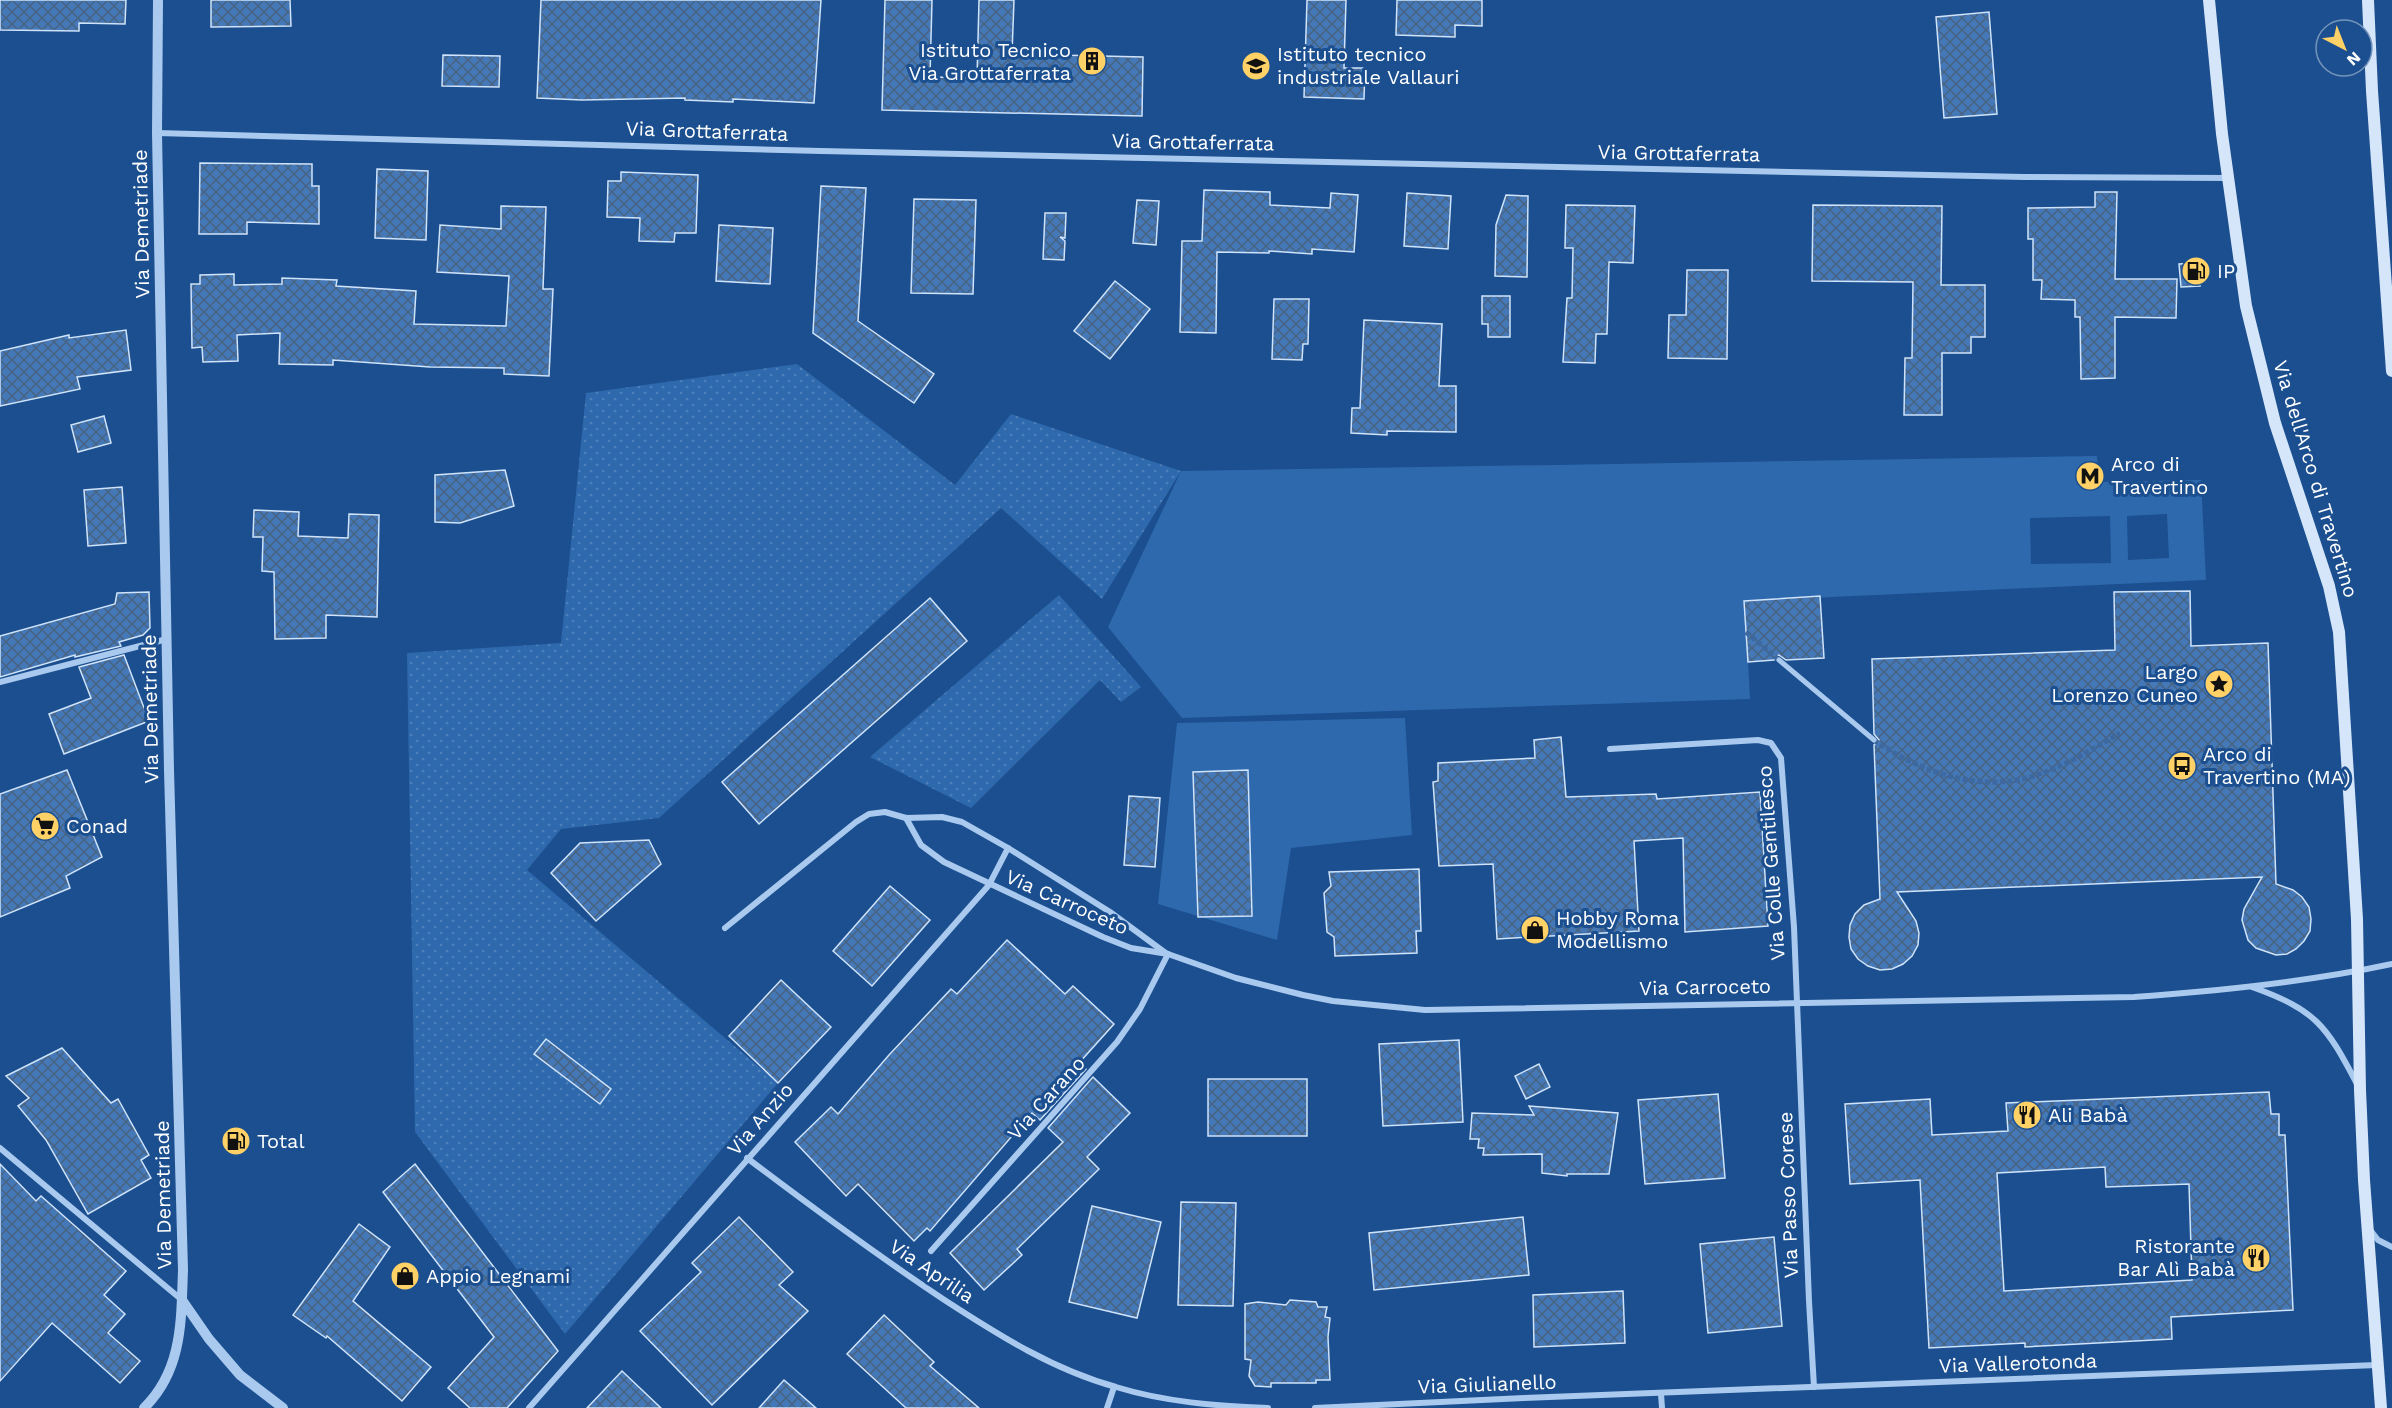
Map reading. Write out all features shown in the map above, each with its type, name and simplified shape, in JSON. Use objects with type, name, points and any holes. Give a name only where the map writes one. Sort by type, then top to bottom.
[{"type":"main road","name":"Via dell'Arco di Travertino","points":[[2209,0],[2242,284],[2251,329],[2275,423],[2308,517],[2337,616],[2359,971],[2360,1090],[2381,1408]]},
{"type":"main road","points":[[2368,0],[2372,91],[2392,371]]},
{"type":"street","name":"Via Demetriade","points":[[144,1408],[163,1386],[173,1365],[179,1336],[183,1270],[157,133],[158,0]]},
{"type":"street","name":"Via Grottaferrata","points":[[157,133],[1988,177],[2229,178]]},
{"type":"street","points":[[0,682],[167,639]]},
{"type":"street","points":[[1779,660],[1874,740]]},
{"type":"street","name":"Via Colle Gentilesco","points":[[1610,749],[1758,740],[1771,743],[1777,749],[1780,758],[1794,927],[1797,1002]]},
{"type":"street","name":"Via Carroceto","points":[[725,928],[861,818],[876,812],[885,812],[906,818],[932,816],[953,819],[980,831],[1110,912],[1168,954]]},
{"type":"street","name":"Via Carroceto","points":[[906,818],[918,840],[933,856],[989,885],[1103,937],[1131,948],[1168,954],[1236,978],[1333,1001],[1425,1010],[2134,997],[2248,986],[2359,971]]},
{"type":"street","name":"Via Anzio","points":[[529,1408],[989,885],[1008,848]]},
{"type":"street","name":"Via Carano","points":[[931,1251],[1117,1042],[1140,1009],[1168,954]]},
{"type":"street","points":[[2359,971],[2392,964]]},
{"type":"street","name":"Via Carroceto","points":[[2248,986],[2291,1003],[2319,1023],[2338,1047],[2360,1090]]},
{"type":"street","name":"Via Passo Corese","points":[[1797,1002],[1809,1301],[1815,1387]]},
{"type":"street","points":[[0,1148],[182,1300],[217,1350],[240,1375],[283,1408]]},
{"type":"street","name":"Via Aprilia","points":[[747,1158],[826,1219],[996,1334],[1047,1360],[1113,1387]]},
{"type":"street","points":[[2368,1225],[2378,1240],[2392,1247]]},
{"type":"street","name":"Via Vallerotonda","points":[[1661,1394],[2377,1365]]},
{"type":"street","points":[[1107,1408],[1113,1387],[1183,1402],[1268,1408]]},
{"type":"street","points":[[1661,1394],[1662,1408]]},
{"type":"street","name":"Via Giulianello","points":[[1315,1408],[1661,1394]]},
{"type":"shaded area","points":[[797,364],[955,485],[1011,414],[1181,471],[1102,599],[1001,508],[659,818],[561,829],[527,870],[778,1083],[565,1334],[415,1132],[407,653],[561,643],[586,393]]},
{"type":"shaded area","points":[[2097,456],[2099,482],[2201,480],[2206,580],[1745,601],[1750,699],[1182,718],[1108,627],[1181,471]],"holes":[[[2167,514],[2169,558],[2128,560],[2127,516]],[[2110,516],[2111,563],[2031,564],[2030,518]]]},
{"type":"shaded area","points":[[1059,595],[1141,687],[1121,702],[1100,680],[971,808],[870,757]]},
{"type":"shaded area","points":[[1405,718],[1412,835],[1291,848],[1277,940],[1158,904],[1177,723]]},
{"type":"building","points":[[0,0],[126,0],[125,24],[79,23],[79,31],[0,30]]},
{"type":"building","points":[[211,0],[290,0],[291,26],[211,27]]},
{"type":"building","points":[[541,0],[821,0],[814,103],[733,99],[733,102],[685,100],[685,98],[582,100],[537,98]]},
{"type":"building","name":"Istituto Tecnico Via Grottaferrata","points":[[885,0],[932,0],[930,77],[977,78],[979,0],[1014,0],[1012,54],[1143,57],[1142,116],[882,110]]},
{"type":"building","points":[[1307,0],[1346,0],[1344,68],[1365,68],[1364,99],[1304,97]]},
{"type":"building","points":[[1397,0],[1482,0],[1482,26],[1455,25],[1455,37],[1396,35]]},
{"type":"building","points":[[1989,12],[1997,114],[1944,118],[1936,17]]},
{"type":"building","points":[[443,55],[500,56],[499,87],[442,86]]},
{"type":"building","points":[[200,163],[312,164],[312,186],[319,186],[319,224],[247,222],[247,234],[199,234]]},
{"type":"building","points":[[377,169],[428,171],[426,240],[375,238]]},
{"type":"building","points":[[621,172],[698,175],[696,233],[675,233],[674,242],[639,241],[640,218],[607,217],[608,181],[621,181]]},
{"type":"building","points":[[821,186],[866,188],[858,321],[934,374],[914,403],[813,333]]},
{"type":"building","points":[[1204,190],[1270,192],[1270,205],[1330,208],[1331,193],[1358,195],[1354,252],[1312,249],[1312,254],[1269,251],[1269,253],[1217,252],[1216,333],[1180,332],[1182,241],[1202,241]]},
{"type":"building","points":[[2095,192],[2117,192],[2115,279],[2177,279],[2176,318],[2115,317],[2115,378],[2081,379],[2080,317],[2075,317],[2075,300],[2041,299],[2042,280],[2033,280],[2033,239],[2028,239],[2028,208],[2095,207]]},
{"type":"building","points":[[1407,193],[1451,196],[1448,249],[1404,246]]},
{"type":"building","points":[[1506,195],[1528,196],[1527,277],[1495,276],[1496,225]]},
{"type":"building","points":[[914,199],[976,200],[973,294],[911,293]]},
{"type":"building","points":[[1137,200],[1159,201],[1156,245],[1133,243]]},
{"type":"building","points":[[1566,205],[1635,206],[1633,263],[1609,262],[1607,334],[1596,334],[1595,363],[1563,362],[1567,298],[1572,298],[1573,248],[1565,248]]},
{"type":"building","points":[[1813,205],[1942,206],[1941,285],[1985,285],[1985,337],[1971,337],[1971,353],[1942,353],[1942,415],[1904,415],[1905,358],[1912,358],[1913,282],[1812,281]]},
{"type":"building","points":[[501,206],[546,207],[543,289],[553,289],[549,376],[504,374],[504,368],[430,367],[333,360],[333,365],[279,364],[280,333],[237,335],[238,361],[203,362],[202,347],[192,348],[191,284],[200,284],[200,275],[234,274],[234,285],[282,284],[282,278],[337,280],[336,286],[416,291],[414,324],[506,326],[509,276],[437,272],[440,225],[501,229]]},
{"type":"building","points":[[1045,213],[1066,213],[1065,238],[1060,237],[1065,241],[1064,260],[1043,259]]},
{"type":"building","points":[[719,225],[773,228],[770,284],[716,281]]},
{"type":"building","points":[[2199,263],[2200,286],[2181,287],[2179,264]]},
{"type":"building","points":[[1687,270],[1728,270],[1727,359],[1668,358],[1669,315],[1686,315]]},
{"type":"building","points":[[1115,281],[1150,309],[1110,359],[1074,331]]},
{"type":"building","points":[[1482,296],[1510,296],[1510,337],[1488,337],[1488,324],[1482,324]]},
{"type":"building","points":[[1274,299],[1309,299],[1308,344],[1303,344],[1302,360],[1272,359]]},
{"type":"building","points":[[1364,320],[1442,324],[1439,386],[1456,386],[1456,432],[1387,431],[1387,435],[1351,433],[1352,408],[1360,408]]},
{"type":"building","points":[[126,330],[131,370],[77,377],[80,389],[0,406],[0,351],[69,335],[69,338]]},
{"type":"building","points":[[104,416],[111,443],[78,452],[71,425]]},
{"type":"building","points":[[505,470],[514,506],[460,523],[435,522],[435,475]]},
{"type":"building","points":[[122,487],[126,543],[88,546],[84,490]]},
{"type":"building","points":[[254,510],[299,512],[298,536],[348,538],[349,514],[379,515],[377,617],[326,615],[326,638],[275,639],[274,572],[262,571],[263,537],[253,537]]},
{"type":"building","points":[[2190,591],[2191,646],[2268,643],[2276,884],[2293,890],[2309,907],[2310,931],[2304,941],[2287,954],[2276,955],[2256,948],[2248,940],[2242,920],[2244,909],[2262,877],[1897,892],[1916,921],[1919,933],[1918,945],[1912,956],[1903,964],[1892,969],[1880,970],[1858,959],[1851,949],[1850,925],[1855,914],[1864,905],[1880,899],[1874,745],[1879,740],[1874,734],[1872,659],[2115,650],[2114,592]]},
{"type":"building","points":[[149,592],[150,628],[143,635],[119,642],[121,646],[75,657],[75,655],[0,677],[0,636],[115,604],[117,593]]},
{"type":"building","points":[[1820,596],[1824,658],[1786,660],[1779,655],[1774,660],[1748,662],[1744,601]]},
{"type":"building","points":[[930,598],[967,641],[759,824],[722,782]]},
{"type":"building","points":[[124,655],[149,721],[64,754],[49,714],[91,698],[79,667]]},
{"type":"building","points":[[1561,737],[1566,797],[1656,794],[1657,799],[1760,792],[1768,926],[1685,932],[1683,838],[1634,841],[1639,931],[1497,939],[1493,864],[1439,866],[1433,782],[1438,781],[1438,763],[1535,758],[1534,740]]},
{"type":"building","name":"Conad","points":[[67,770],[102,857],[66,876],[70,888],[0,917],[0,794]]},
{"type":"building","points":[[1248,770],[1252,916],[1198,917],[1193,772]]},
{"type":"building","points":[[1129,796],[1160,798],[1155,867],[1124,865]]},
{"type":"building","points":[[649,840],[661,864],[596,921],[551,873],[580,843]]},
{"type":"building","points":[[1419,869],[1421,931],[1416,931],[1417,953],[1335,956],[1334,937],[1327,932],[1324,893],[1331,886],[1329,872]]},
{"type":"building","points":[[890,886],[930,920],[872,986],[833,951]]},
{"type":"building","points":[[1007,940],[1065,994],[1073,986],[1114,1024],[1079,1063],[1086,1069],[1040,1120],[1032,1113],[930,1231],[927,1228],[914,1241],[858,1184],[846,1196],[795,1142],[831,1107],[838,1114],[951,989],[957,994]]},
{"type":"building","points":[[781,980],[831,1027],[778,1083],[729,1036]]},
{"type":"building","points":[[546,1039],[611,1089],[600,1104],[534,1054]]},
{"type":"building","points":[[1459,1040],[1463,1122],[1383,1126],[1379,1044]]},
{"type":"building","points":[[62,1048],[111,1103],[118,1099],[149,1155],[141,1160],[151,1178],[88,1214],[46,1140],[18,1106],[29,1098],[6,1076]]},
{"type":"building","points":[[1539,1064],[1550,1087],[1526,1099],[1515,1076]]},
{"type":"building","points":[[1093,1077],[1130,1113],[1087,1157],[1099,1169],[1017,1249],[1022,1255],[984,1290],[950,1253],[1063,1142],[1048,1128]]},
{"type":"building","points":[[1208,1079],[1307,1079],[1307,1136],[1208,1136]]},
{"type":"building","points":[[2269,1092],[2271,1114],[2279,1114],[2279,1135],[2285,1135],[2293,1310],[2171,1317],[2172,1339],[2025,1347],[2025,1343],[1929,1348],[1920,1180],[1850,1184],[1845,1104],[1930,1099],[1932,1135],[2008,1131],[2006,1103]],"holes":[[[2105,1167],[2106,1187],[2189,1184],[2192,1280],[2004,1291],[1997,1173]]]},
{"type":"building","points":[[1718,1094],[1725,1178],[1645,1184],[1638,1100]]},
{"type":"building","points":[[1529,1106],[1618,1113],[1609,1174],[1567,1174],[1567,1176],[1542,1173],[1542,1154],[1483,1155],[1484,1148],[1478,1148],[1479,1139],[1470,1139],[1472,1113],[1534,1115]]},
{"type":"building","points":[[0,1164],[36,1201],[41,1196],[126,1271],[104,1295],[125,1314],[108,1333],[140,1361],[120,1383],[52,1323],[0,1381]]},
{"type":"building","points":[[415,1164],[558,1351],[507,1408],[470,1408],[448,1388],[494,1337],[383,1192]]},
{"type":"building","points":[[1181,1202],[1236,1203],[1233,1306],[1178,1305]]},
{"type":"building","points":[[1092,1206],[1161,1222],[1137,1318],[1069,1302]]},
{"type":"building","points":[[739,1217],[793,1272],[779,1285],[808,1311],[712,1405],[640,1331],[701,1272],[692,1263]]},
{"type":"building","points":[[1523,1217],[1529,1275],[1374,1290],[1369,1233]]},
{"type":"building","points":[[359,1224],[390,1247],[353,1301],[431,1367],[402,1401],[327,1336],[326,1338],[293,1315]]},
{"type":"building","points":[[1774,1237],[1782,1326],[1708,1333],[1700,1244]]},
{"type":"building","points":[[1623,1291],[1625,1343],[1534,1347],[1533,1295]]},
{"type":"building","points":[[1290,1300],[1316,1302],[1318,1307],[1327,1307],[1325,1317],[1330,1318],[1328,1337],[1330,1380],[1316,1380],[1316,1383],[1271,1383],[1271,1387],[1255,1386],[1249,1376],[1251,1360],[1245,1359],[1245,1304],[1258,1302],[1286,1305]]},
{"type":"building","points":[[884,1315],[934,1362],[930,1366],[979,1408],[906,1408],[847,1354]]},
{"type":"building","points":[[622,1371],[661,1408],[587,1408]]},
{"type":"building","points":[[784,1380],[816,1408],[759,1408]]},
{"type":"tunnel","points":[[1746,632],[1779,660]]},
{"type":"tunnel","points":[[1874,740],[1911,762],[1930,770],[1971,781],[1992,782],[2013,781],[2045,772],[2078,757],[2120,733]]},
{"type":"place","name":"Istituto Tecnico Via Grottaferrata","points":[[1092,61]]},
{"type":"place","name":"Istituto tecnico industriale Vallauri","points":[[1256,66]]},
{"type":"place","name":"IP","points":[[2196,271]]},
{"type":"place","name":"Arco di Travertino","points":[[2090,476]]},
{"type":"place","name":"Largo Lorenzo Cuneo","points":[[2219,684]]},
{"type":"place","name":"Arco di Travertino (MA)","points":[[2182,766]]},
{"type":"place","name":"Conad","points":[[45,826]]},
{"type":"place","name":"Hobby Roma Modellismo","points":[[1535,930]]},
{"type":"place","name":"Ali Babà","points":[[2027,1115]]},
{"type":"place","name":"Total","points":[[236,1141]]},
{"type":"place","name":"Ristorante Bar Alì Babà","points":[[2256,1258]]},
{"type":"place","name":"Appio Legnami","points":[[405,1276]]}]
